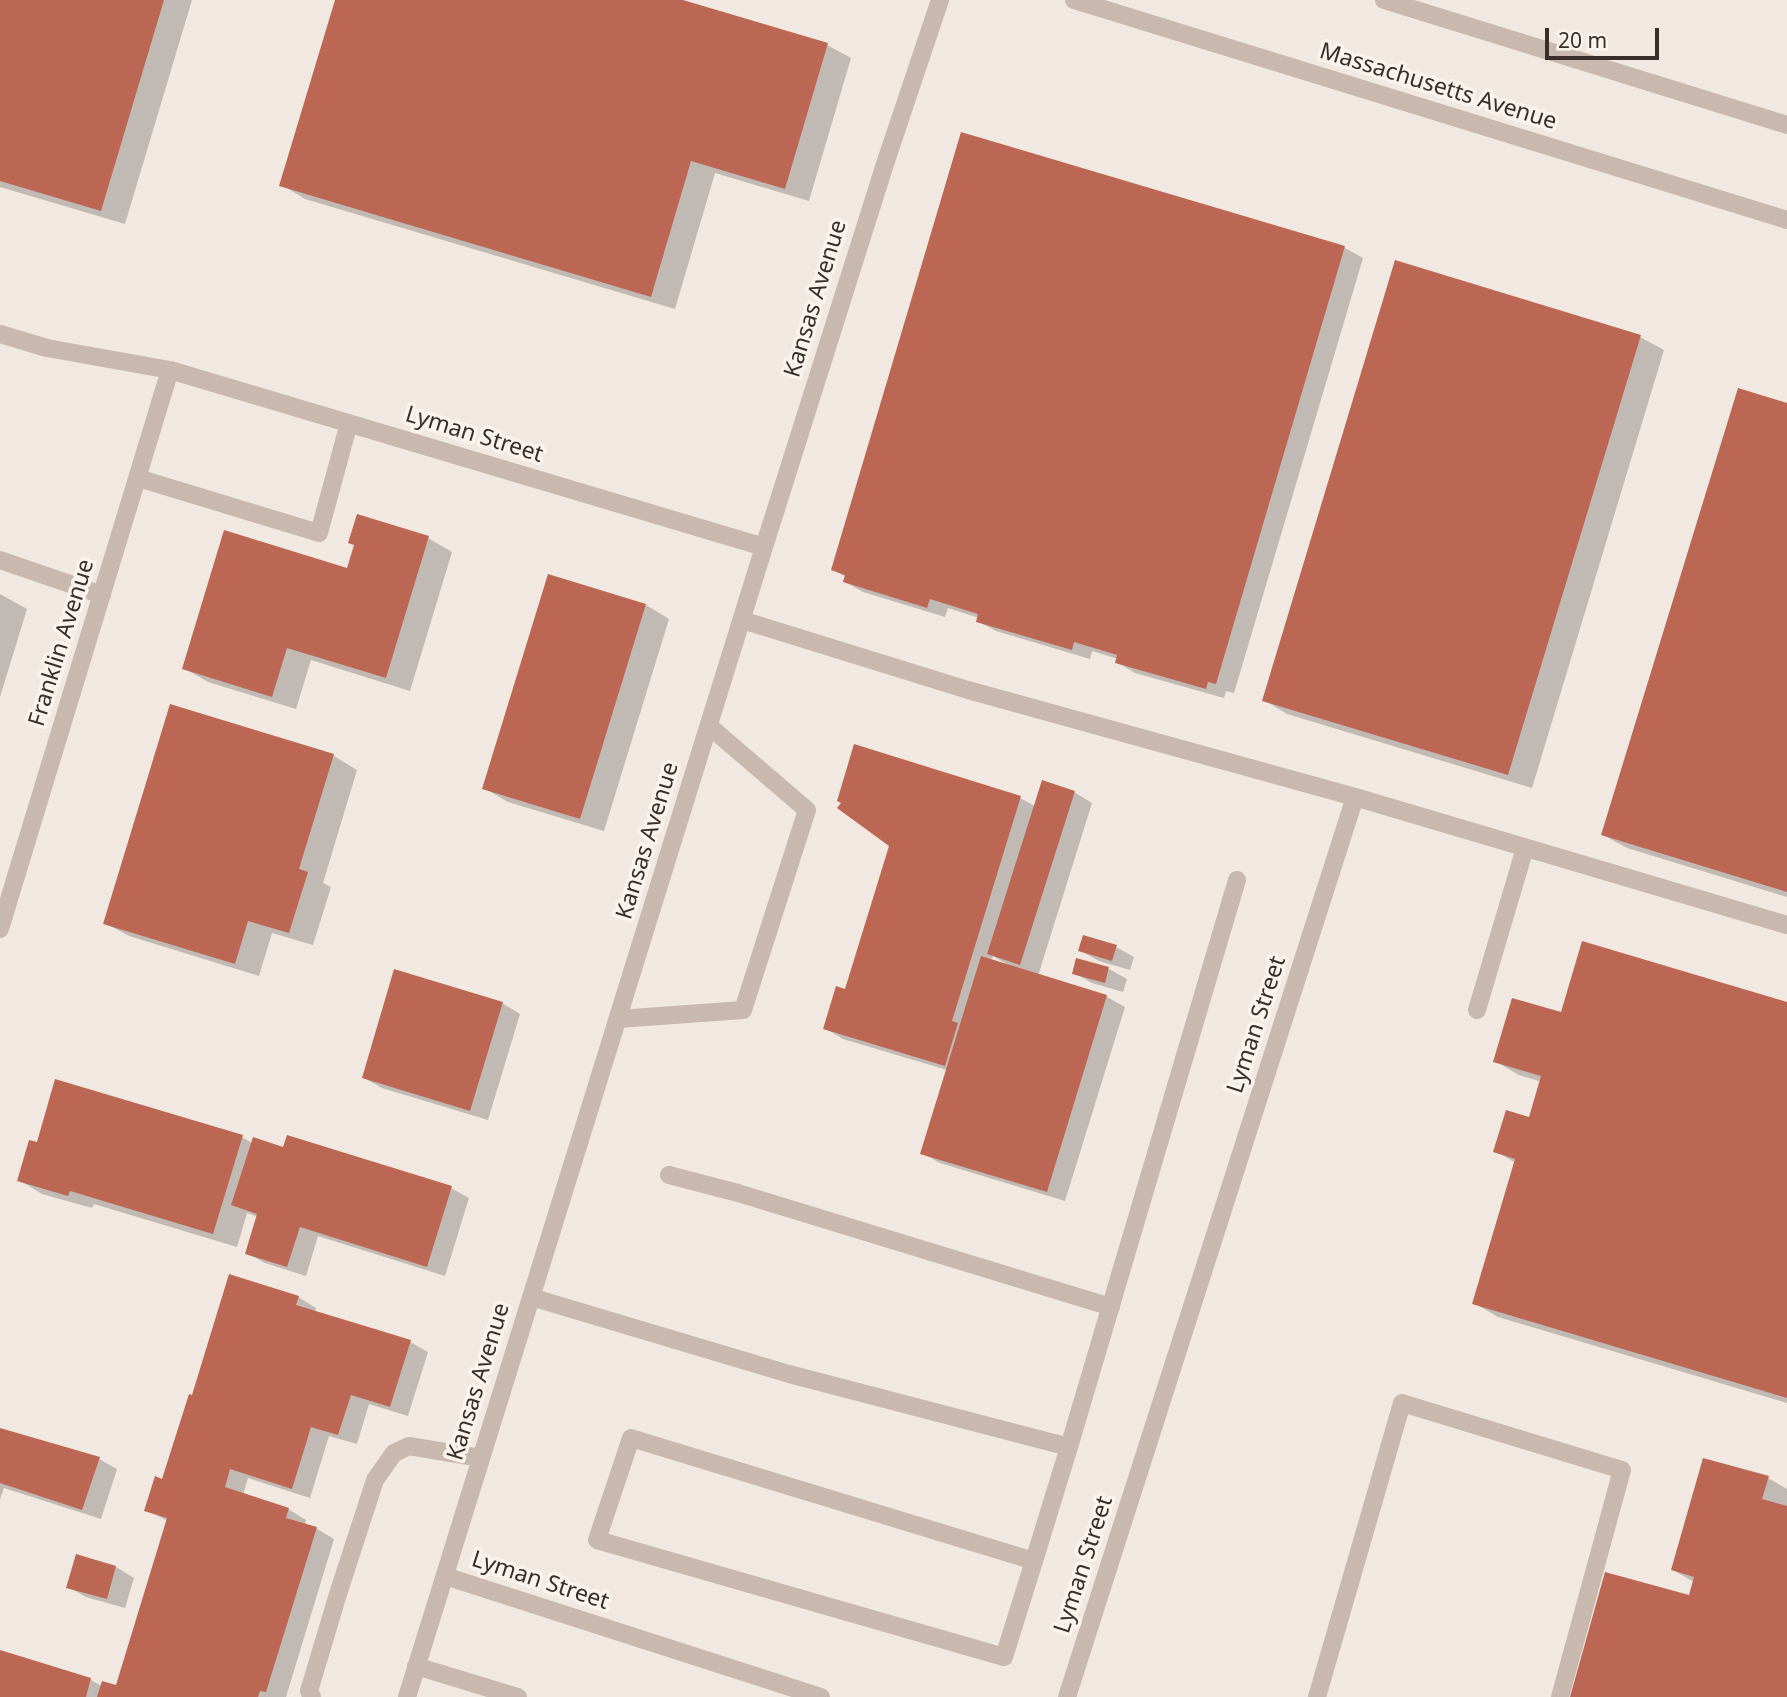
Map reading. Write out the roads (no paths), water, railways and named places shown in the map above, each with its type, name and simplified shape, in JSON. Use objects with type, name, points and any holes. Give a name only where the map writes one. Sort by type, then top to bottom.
[{"type":"street","name":"Kansas Avenue","points":[[407,1697],[764,547],[885,164],[940,0]]},
{"type":"street","name":"Massachusetts Avenue","points":[[1074,0],[1107,5],[1787,220]]},
{"type":"street","points":[[1384,0],[1787,125]]},
{"type":"street","name":"Lyman Street","points":[[0,334],[47,348],[170,370],[764,547]]},
{"type":"street","name":"Franklin Avenue","points":[[0,929],[170,370]]},
{"type":"street","points":[[138,478],[319,533],[349,423]]},
{"type":"street","points":[[0,561],[102,595]]},
{"type":"street","points":[[742,620],[968,690],[1355,797],[1787,925]]},
{"type":"street","points":[[618,1019],[743,1010],[807,810],[709,726]]},
{"type":"street","name":"Lyman Street","points":[[1068,1697],[1355,797]]},
{"type":"street","points":[[1477,1010],[1525,848]]},
{"type":"street","points":[[1034,1561],[631,1438],[597,1540],[1004,1657],[1034,1561],[1069,1447],[1111,1307],[1237,880]]},
{"type":"street","points":[[669,1175],[738,1193],[1111,1307]]},
{"type":"street","points":[[531,1297],[789,1374],[1069,1447]]},
{"type":"street","points":[[1317,1697],[1402,1403],[1622,1470],[1560,1697]]},
{"type":"street","points":[[312,1697],[309,1691],[375,1480],[394,1453],[409,1446],[481,1458]]},
{"type":"street","name":"Lyman Street","points":[[444,1576],[821,1697]]},
{"type":"street","points":[[416,1667],[518,1697]]}]
